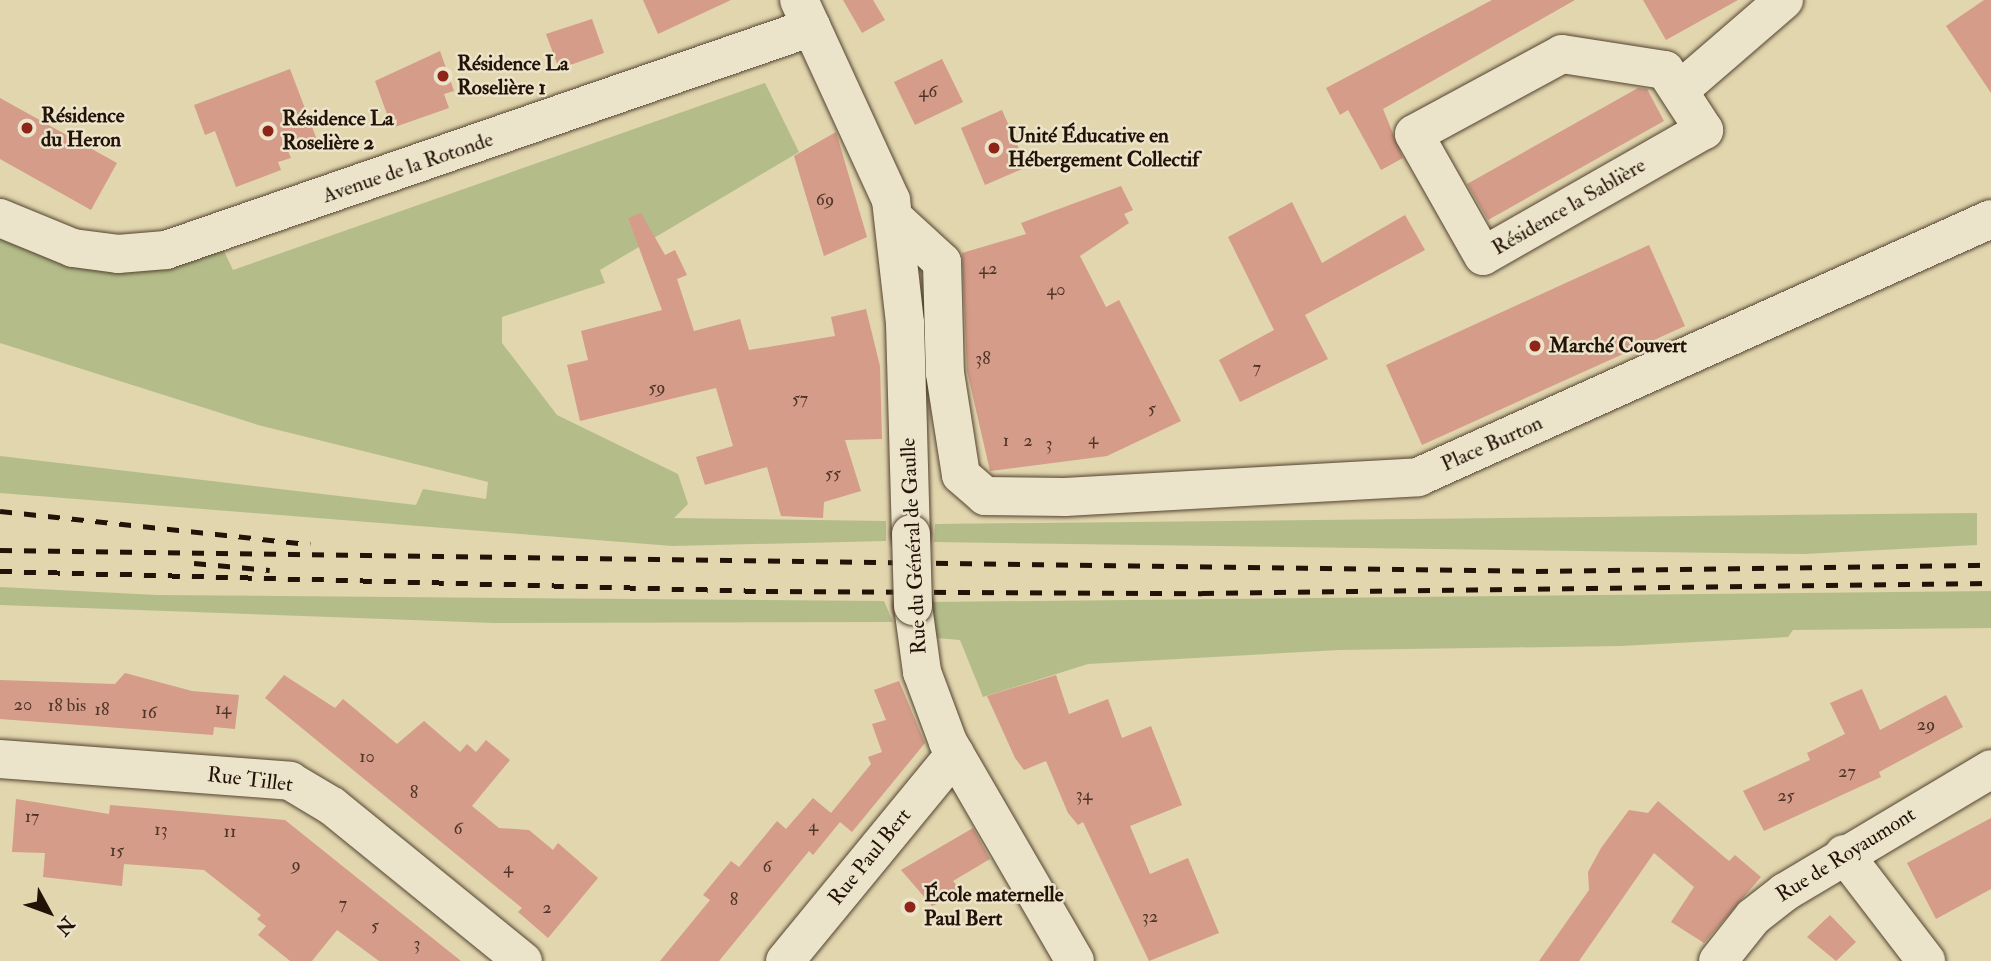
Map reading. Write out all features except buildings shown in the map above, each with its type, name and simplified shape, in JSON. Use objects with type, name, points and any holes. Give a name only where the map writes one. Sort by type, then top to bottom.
[{"type":"street","points":[[1681,89],[1784,0]]},
{"type":"street","name":"Avenue de la Rotonde","points":[[0,218],[73,248],[118,254],[166,250],[805,13]]},
{"type":"street","name":"Rue du Général de Gaulle","points":[[805,13],[877,160],[894,218],[905,323],[913,606],[928,693],[955,754],[1075,961]]},
{"type":"street","name":"Résidence la Sablière","points":[[1562,54],[1652,66],[1681,89],[1704,130],[1483,256],[1414,134],[1562,54]]},
{"type":"street","name":"Place Burton","points":[[894,218],[936,253],[945,274],[945,373],[961,475],[985,496],[1065,497],[1404,481],[1991,219]]},
{"type":"street","name":"Rue Paul Bert","points":[[785,961],[955,754]]},
{"type":"street","name":"Rue Tillet","points":[[0,759],[290,782],[318,795],[523,961]]},
{"type":"street","name":"Rue de Royaumont","points":[[1718,961],[1753,917],[1844,854],[1991,769]]},
{"type":"street","points":[[1844,854],[1926,961]]},
{"type":"green space","points":[[765,83],[799,152],[600,270],[605,283],[502,317],[502,343],[557,415],[678,474],[688,504],[674,518],[886,521],[886,541],[672,546],[0,493],[0,456],[416,505],[423,489],[486,499],[488,482],[258,425],[0,343],[0,235],[84,269],[223,249],[233,270]]},
{"type":"green space","points":[[1977,513],[1977,545],[1805,554],[934,542],[935,524]]},
{"type":"green space","points":[[0,587],[157,595],[884,601],[893,622],[494,623],[0,605]]},
{"type":"green space","points":[[1991,591],[1991,628],[1793,630],[1788,637],[1621,646],[1339,650],[1088,664],[983,697],[960,640],[936,638],[932,602]]},
{"type":"railway","points":[[0,511],[310,544]]},
{"type":"railway","points":[[0,550],[1536,571],[1991,565]]},
{"type":"railway","points":[[194,563],[270,570]]},
{"type":"railway","points":[[0,571],[766,591],[1202,593],[1991,583]]},
{"type":"place","name":"Résidence La Roselière 1","points":[[443,76]]},
{"type":"place","name":"Résidence du Heron","points":[[27,128]]},
{"type":"place","name":"Résidence La Roselière 2","points":[[268,131]]},
{"type":"place","name":"Unité Éducative en Hébergement Collectif","points":[[994,148]]},
{"type":"place","name":"Marché Couvert","points":[[1535,346]]},
{"type":"place","name":"École maternelle Paul Bert","points":[[910,907]]}]
